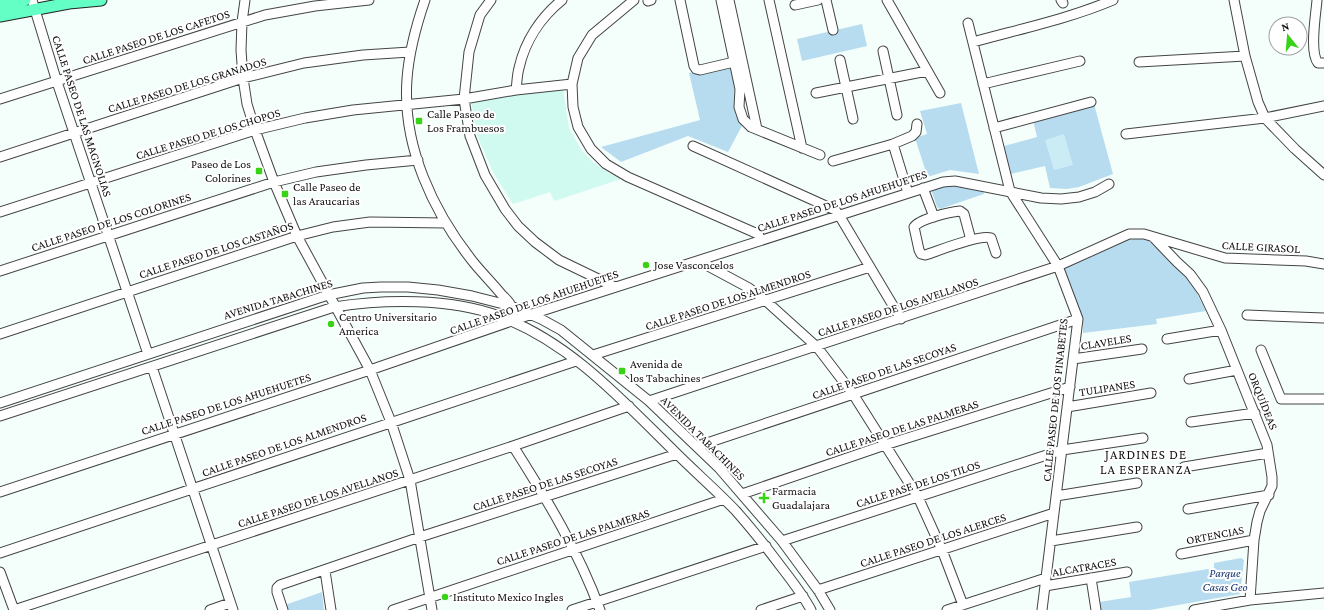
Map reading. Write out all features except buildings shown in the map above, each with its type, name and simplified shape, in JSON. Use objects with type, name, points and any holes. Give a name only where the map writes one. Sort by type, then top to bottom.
[{"type":"main road","points":[[0,5],[25,0]]},
{"type":"main road","points":[[0,16],[33,4],[101,0]]},
{"type":"street","points":[[245,0],[242,22],[241,50],[247,104],[274,182],[297,236],[334,307],[370,370],[391,422],[410,480],[432,610]]},
{"type":"street","name":"CALLE PASEO DE LOS CAFETOS","points":[[0,99],[265,15],[315,6],[369,0]]},
{"type":"street","points":[[425,0],[416,26],[410,52],[407,80],[407,105],[411,133],[418,160],[430,193],[446,223],[474,262],[511,306],[513,321]]},
{"type":"street","points":[[491,0],[480,15],[469,52],[464,99],[470,136],[484,175],[505,209],[518,226],[535,242],[559,260],[614,287]]},
{"type":"street","points":[[516,90],[519,68],[534,30],[545,16],[562,0]]},
{"type":"street","points":[[634,0],[592,35],[578,58],[572,84],[573,107],[578,127],[591,149],[606,164],[628,177],[758,234],[761,240]]},
{"type":"street","points":[[680,0],[694,66],[696,69],[700,70],[738,61]]},
{"type":"street","points":[[721,0],[738,61]]},
{"type":"street","points":[[729,0],[738,61],[740,113],[748,124],[757,129],[820,155]]},
{"type":"street","points":[[769,0],[802,148]]},
{"type":"street","points":[[795,5],[818,0]]},
{"type":"street","points":[[826,0],[833,30]]},
{"type":"street","points":[[887,0],[940,93]]},
{"type":"street","points":[[973,42],[1071,16],[1113,0]]},
{"type":"street","points":[[1234,0],[1245,56],[1258,102],[1265,118],[1295,149],[1324,175]]},
{"type":"street","points":[[1317,0],[1314,46],[1315,59],[1316,61],[1322,63]]},
{"type":"street","name":"CALLE PASEO DE LAS MAGNOLIAS","points":[[33,4],[57,82],[148,354]]},
{"type":"street","name":"CALLE PASEO DE LOS PINABETES","points":[[968,23],[1010,192],[1058,266],[1078,319],[1042,610]]},
{"type":"street","points":[[883,51],[897,115]]},
{"type":"street","name":"CALLE PASEO DE LOS GRANADOS","points":[[0,157],[243,78],[304,63],[363,55],[410,52]]},
{"type":"street","points":[[1139,62],[1245,56]]},
{"type":"street","points":[[840,60],[853,119]]},
{"type":"street","points":[[984,84],[1080,61]]},
{"type":"street","points":[[816,93],[927,71]]},
{"type":"street","name":"CALLE PASEO DE LOS CHOPOS","points":[[0,212],[255,130],[305,118],[353,110],[464,99],[516,90],[572,84]]},
{"type":"street","points":[[994,128],[1091,102]]},
{"type":"street","points":[[1126,134],[1265,118],[1324,106]]},
{"type":"street","points":[[833,161],[893,144],[915,134],[917,124]]},
{"type":"street","points":[[893,144],[908,193]]},
{"type":"street","points":[[693,146],[835,210],[901,319]]},
{"type":"street","name":"CALLE PASEO DE LOS COLORINES","points":[[0,271],[274,182],[316,172],[418,160]]},
{"type":"street","name":"CALLE PASEO DE LOS AHUEHUETES","points":[[0,492],[370,370],[532,314],[923,188],[949,181],[1041,198],[1061,199],[1079,197],[1095,192],[1109,184]]},
{"type":"street","points":[[923,188],[934,217]]},
{"type":"street","points":[[971,240],[964,214],[962,212],[957,211],[934,217],[917,224],[914,227],[921,254],[971,240],[989,237],[996,253]]},
{"type":"street","name":"CALLE PASEO DE LOS CASTAÑOS","points":[[0,334],[297,236],[333,227],[370,222],[446,223]]},
{"type":"street","name":"CALLE PASEO DE LOS AVELLANOS","points":[[649,402],[1058,266],[1122,236],[1137,233],[1152,236]]},
{"type":"street","name":"CALLE GIRASOL","points":[[1152,236],[1225,258],[1324,264]]},
{"type":"street","name":"ORQUÍDEAS","points":[[1152,236],[1196,280],[1203,292],[1221,330],[1264,435],[1272,477],[1272,486],[1260,511],[1254,540],[1250,600]]},
{"type":"street","points":[[703,258],[708,266],[749,288],[817,346],[853,394],[918,497],[942,550],[963,605]]},
{"type":"street","name":"CALLE PASEO DE LOS ALMENDROS","points":[[593,355],[766,302],[870,267]]},
{"type":"street","name":"AVENIDA TABACHINES","points":[[0,403],[328,295],[372,288],[423,288],[472,296],[511,306],[532,314],[561,330],[649,402],[698,446],[753,506],[782,541],[818,590],[830,610]]},
{"type":"street","name":"AVENIDA TABACHINES","points":[[0,416],[334,307],[381,302],[414,302],[444,304],[479,310],[513,321],[541,336],[605,384],[736,512],[766,546],[803,596],[811,610]]},
{"type":"street","points":[[1247,315],[1324,318]]},
{"type":"street","name":"CALLE PASEO DE LAS SECOYAS","points":[[698,446],[1078,319]]},
{"type":"street","points":[[1167,339],[1221,330]]},
{"type":"street","name":"CLAVELES","points":[[1073,359],[1142,349]]},
{"type":"street","points":[[1261,350],[1281,399],[1324,399]]},
{"type":"street","name":"CALLE PASEO DE LOS ALMENDROS","points":[[0,552],[576,361]]},
{"type":"street","points":[[152,366],[232,606],[210,610]]},
{"type":"street","points":[[1189,379],[1237,370]]},
{"type":"street","points":[[605,384],[615,373]]},
{"type":"street","name":"CALLE PASEO DE LAS PALMERAS","points":[[742,494],[885,445],[1070,387]]},
{"type":"street","name":"TULIPANES","points":[[1067,407],[1151,393]]},
{"type":"street","name":"CALLE PASEO DE LOS AVELLANOS","points":[[14,610],[513,446],[629,406]]},
{"type":"street","points":[[1191,422],[1254,413]]},
{"type":"street","name":"CALLE PASE DE LOS TILOS","points":[[782,541],[1062,450],[1144,438]]},
{"type":"street","points":[[513,446],[545,496],[573,549],[598,606]]},
{"type":"street","name":"CALLE PASEO DE LAS SECOYAS","points":[[283,610],[277,592],[277,588],[280,585],[325,571],[420,537],[677,454]]},
{"type":"street","points":[[1184,467],[1268,454]]},
{"type":"street","points":[[1056,496],[1138,483]]},
{"type":"street","points":[[1188,509],[1269,495]]},
{"type":"street","name":"CALLE PASEO DE LAS PALMERAS","points":[[393,610],[724,499]]},
{"type":"street","points":[[736,512],[749,512],[752,510],[753,506]]},
{"type":"street","name":"CALLE PASEO DE LOS ALERCES","points":[[818,590],[1054,513]]},
{"type":"street","points":[[750,528],[760,521],[766,521]]},
{"type":"street","points":[[1051,542],[1137,527]]},
{"type":"street","name":"ORTENCIAS","points":[[1181,554],[1254,540]]},
{"type":"street","points":[[572,610],[598,606],[766,546]]},
{"type":"street","points":[[325,571],[331,610]]},
{"type":"street","points":[[0,572],[14,610]]},
{"type":"street","name":"ALCATRACES","points":[[947,610],[1046,582],[1091,578],[1127,572]]},
{"type":"street","points":[[1091,578],[1096,610]]},
{"type":"street","points":[[1194,610],[1250,600],[1324,593]]},
{"type":"street","points":[[761,610],[803,596]]},
{"type":"green space","points":[[862,24],[867,46],[802,61],[797,39]]},
{"type":"green space","points":[[731,64],[735,78],[734,105],[737,115],[743,124],[728,152],[688,136],[621,162],[601,147],[700,120],[689,73]]},
{"type":"green space","points":[[563,89],[569,128],[582,151],[593,162],[607,172],[621,179],[554,201],[550,192],[513,204],[493,172],[477,135],[471,100]]},
{"type":"green space","points":[[961,103],[979,174],[950,170],[908,183],[906,175],[925,169],[915,138],[927,134],[920,111]]},
{"type":"green space","points":[[1094,104],[1113,174],[1079,187],[1067,189],[1050,188],[1045,166],[1011,174],[1004,146],[1037,137],[1033,120]]},
{"type":"green space","points":[[943,183],[983,189],[984,194],[940,209],[937,207],[931,189]]},
{"type":"green space","points":[[1133,236],[1147,239],[1189,278],[1206,311],[1156,319],[1157,324],[1083,333],[1083,320],[1063,267]]},
{"type":"green space","name":"Parque Casas Geo","points":[[1241,558],[1244,560],[1240,594],[1150,610],[1100,610],[1099,602],[1131,597],[1129,582],[1214,568],[1214,563]]},
{"type":"green space","points":[[322,592],[324,610],[287,610],[285,605]]},
{"type":"shaded area","points":[[1064,134],[1073,165],[1054,170],[1045,140]]},
{"type":"place","name":"Calle Paseo de Los Frambuesos","points":[[419,121]]},
{"type":"place","name":"Paseo de Los Colorines","points":[[259,171]]},
{"type":"place","name":"Calle Paseo de las Araucarias","points":[[285,194]]},
{"type":"place","name":"Jose Vasconcelos","points":[[646,265]]},
{"type":"place","name":"Centro Universitario America","points":[[331,324]]},
{"type":"place","name":"Avenida de los Tabachines","points":[[622,371]]},
{"type":"place","name":"Farmacia Guadalajara","points":[[764,498]]},
{"type":"place","name":"Instituto Mexico Ingles","points":[[445,597]]},
{"type":"district","name":"JARDINES DE LA ESPERANZA","points":[[1146,462]]}]
